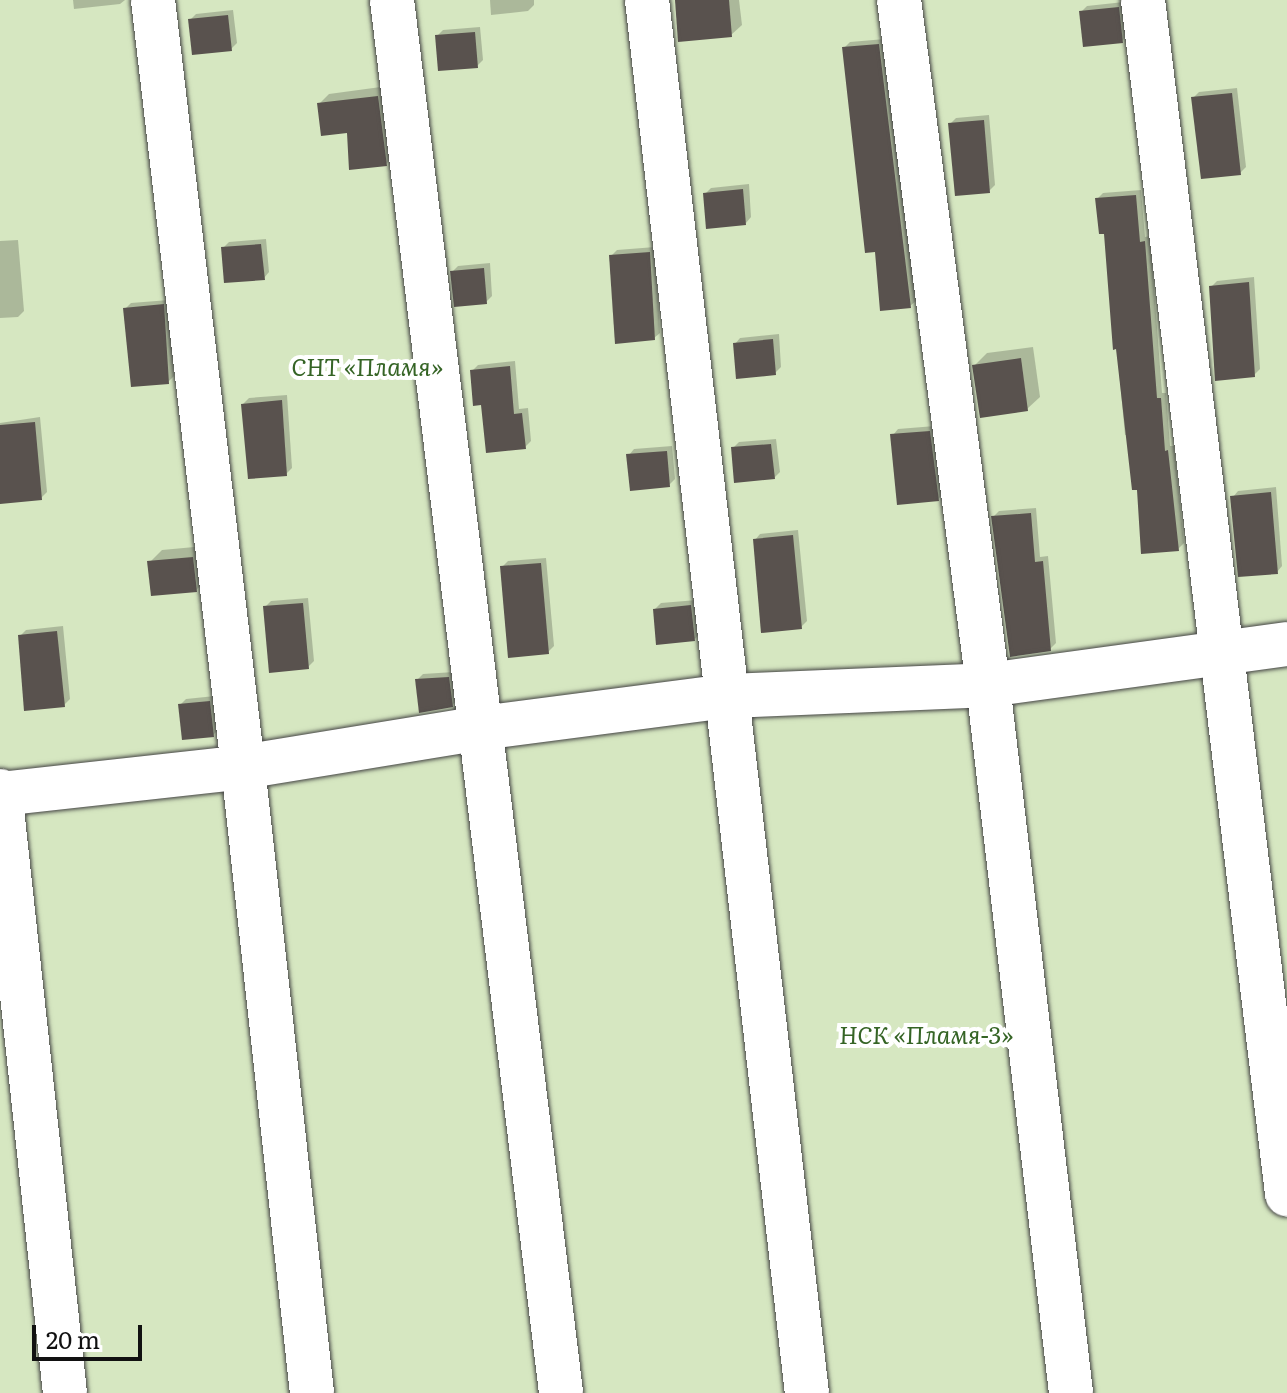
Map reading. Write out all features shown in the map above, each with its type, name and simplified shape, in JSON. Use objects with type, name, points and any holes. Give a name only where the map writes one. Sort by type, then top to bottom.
[{"type":"street","points":[[153,0],[243,767],[312,1393]]},
{"type":"street","points":[[392,0],[561,1393]]},
{"type":"street","points":[[647,0],[807,1393]]},
{"type":"street","points":[[899,0],[988,685],[1071,1393]]},
{"type":"street","points":[[1143,0],[1287,1194]]},
{"type":"street","points":[[65,1393],[0,793],[243,767],[481,728],[729,696],[988,685],[1287,644]]},
{"type":"green space","points":[[0,0],[1287,0],[1287,1393],[0,1393]]},
{"type":"building","points":[[675,0],[729,0],[732,37],[678,42]]},
{"type":"building","points":[[1119,7],[1123,43],[1083,47],[1079,11]]},
{"type":"building","points":[[228,15],[232,51],[192,55],[188,19]]},
{"type":"building","points":[[475,32],[478,68],[438,71],[435,35]]},
{"type":"building","points":[[879,44],[911,308],[880,311],[875,252],[865,253],[842,47]]},
{"type":"building","points":[[1232,93],[1241,175],[1201,179],[1191,97]]},
{"type":"building","points":[[378,96],[387,166],[349,170],[347,133],[321,136],[317,103]]},
{"type":"building","points":[[984,120],[990,193],[955,196],[948,123]]},
{"type":"building","points":[[743,189],[746,225],[706,229],[703,193]]},
{"type":"building","points":[[1136,195],[1140,242],[1145,241],[1157,398],[1161,398],[1179,551],[1141,554],[1137,490],[1132,490],[1116,349],[1113,350],[1104,234],[1099,234],[1095,198]]},
{"type":"building","points":[[261,244],[265,280],[224,283],[221,247]]},
{"type":"building","points":[[650,252],[655,340],[615,344],[609,255]]},
{"type":"building","points":[[484,268],[487,304],[454,307],[450,271]]},
{"type":"building","points":[[1249,282],[1255,377],[1215,381],[1209,286]]},
{"type":"building","points":[[164,304],[169,384],[131,387],[123,308]]},
{"type":"building","points":[[773,339],[776,375],[736,379],[733,343]]},
{"type":"building","points":[[1021,358],[1028,411],[980,418],[972,365]]},
{"type":"building","points":[[510,366],[514,414],[522,413],[526,449],[486,453],[481,405],[473,406],[470,370]]},
{"type":"building","points":[[282,400],[287,476],[248,479],[241,404]]},
{"type":"building","points":[[35,422],[42,500],[0,504],[0,425]]},
{"type":"building","points":[[930,431],[939,501],[897,505],[890,434]]},
{"type":"building","points":[[771,444],[775,479],[734,483],[731,447]]},
{"type":"building","points":[[667,451],[670,487],[630,491],[626,454]]},
{"type":"building","points":[[1271,492],[1278,574],[1238,577],[1230,496]]},
{"type":"building","points":[[1031,513],[1035,562],[1043,561],[1051,651],[1010,657],[991,516]]},
{"type":"building","points":[[793,535],[802,629],[761,633],[753,539]]},
{"type":"building","points":[[193,557],[197,592],[151,596],[147,561]]},
{"type":"building","points":[[541,563],[549,654],[508,658],[500,566]]},
{"type":"building","points":[[303,603],[309,669],[269,673],[263,606]]},
{"type":"building","points":[[691,605],[695,641],[656,645],[653,609]]},
{"type":"building","points":[[57,631],[65,707],[24,711],[18,635]]},
{"type":"building","points":[[449,677],[453,707],[419,713],[415,679]]},
{"type":"building","points":[[210,701],[214,737],[182,740],[178,704]]},
{"type":"park label","name":"СНТ «Пламя»","points":[[367,366]]},
{"type":"park label","name":"НСК «Пламя-3»","points":[[926,1034]]}]
